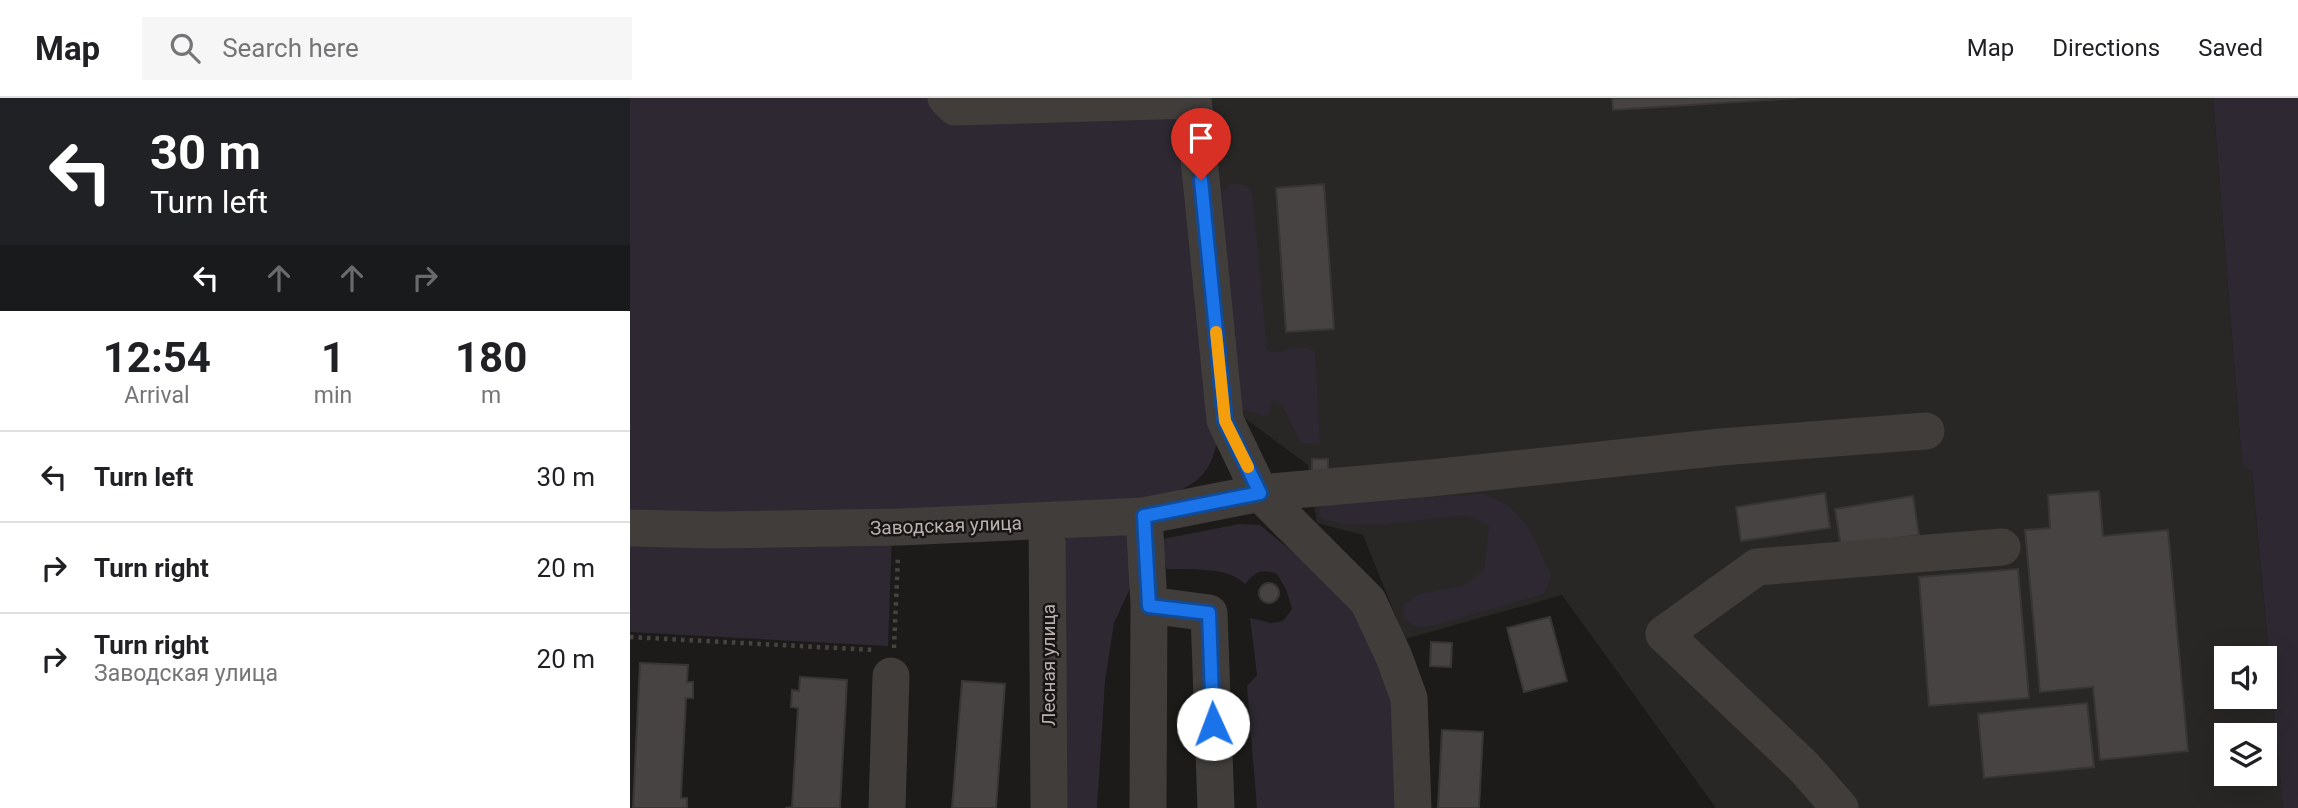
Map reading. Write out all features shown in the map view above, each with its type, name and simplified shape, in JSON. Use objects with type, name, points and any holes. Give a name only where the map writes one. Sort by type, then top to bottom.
[{"type":"street","points":[[946,98],[955,107],[1193,99],[1225,421],[1260,493],[1368,601],[1394,657],[1409,698],[1413,808]]},
{"type":"street","name":"Заводская улица","points":[[630,528],[715,530],[900,527],[1144,516],[1260,493],[1721,447],[1926,431]]},
{"type":"street","points":[[1144,516],[1149,606],[1148,808]]},
{"type":"street","name":"Лесная улица","points":[[1047,522],[1049,808]]},
{"type":"street","points":[[1840,808],[1804,767],[1664,634],[1757,567],[2002,547]]},
{"type":"street","points":[[1149,606],[1209,613],[1216,808]]},
{"type":"street","points":[[887,808],[888,659]]},
{"type":"path","points":[[630,637],[888,659],[900,527]]},
{"type":"shaded area","points":[[630,98],[927,98],[936,101],[1187,117],[1217,422],[1216,447],[1210,464],[1202,475],[1182,489],[1130,503],[630,522]]},
{"type":"shaded area","points":[[1206,98],[2213,98],[2242,463],[2252,472],[2268,646],[2214,646],[2214,709],[2274,709],[2275,723],[2214,723],[2214,786],[2277,786],[2277,743],[2283,808],[1716,808],[1562,595],[1405,639],[1363,535],[1317,523],[1308,465],[1235,411]]},
{"type":"shaded area","points":[[2213,98],[2298,98],[2298,808],[2283,808],[2274,709],[2277,709],[2277,646],[2268,646],[2252,472],[2242,463]]},
{"type":"shaded area","points":[[1232,183],[1249,186],[1253,199],[1267,350],[1277,353],[1300,347],[1315,351],[1320,444],[1301,443],[1282,405],[1273,400],[1268,415],[1259,415],[1242,409],[1238,398],[1222,193]]},
{"type":"shaded area","points":[[1482,494],[1508,507],[1527,526],[1551,577],[1544,594],[1431,626],[1416,627],[1404,618],[1404,605],[1418,594],[1463,586],[1484,570],[1489,525],[1465,515],[1380,525],[1343,524],[1321,518],[1319,509],[1324,504]]},
{"type":"shaded area","points":[[1127,520],[1139,569],[1114,623],[1105,681],[1097,808],[1058,808],[1063,544],[1073,529]]},
{"type":"shaded area","points":[[1239,524],[1260,525],[1344,595],[1389,671],[1397,808],[1257,808],[1247,686],[1257,675],[1250,618],[1271,623],[1283,621],[1292,609],[1286,589],[1277,574],[1267,571],[1256,574],[1245,584],[1238,578],[1219,572],[1167,569],[1159,551],[1158,540]]},
{"type":"shaded area","points":[[892,534],[888,646],[630,632],[630,540]]},
{"type":"building","points":[[1612,98],[1799,98],[1613,110]]},
{"type":"building","points":[[1324,184],[1334,329],[1286,332],[1276,188]]},
{"type":"building","points":[[1312,459],[1328,459],[1328,478],[1312,478]]},
{"type":"building","points":[[2099,491],[2103,536],[2168,530],[2188,751],[2100,760],[2093,687],[2040,692],[2025,530],[2050,528],[2048,495]]},
{"type":"building","points":[[1825,493],[1830,528],[1741,541],[1736,507]]},
{"type":"building","points":[[1913,496],[1919,535],[1841,547],[1835,509]]},
{"type":"building","points":[[2018,569],[2029,698],[1929,706],[1919,577]]},
{"type":"building","points":[[1265,583],[1273,583],[1279,593],[1273,603],[1265,603],[1259,597],[1259,589]]},
{"type":"building","points":[[1550,617],[1567,681],[1524,692],[1507,628]]},
{"type":"building","points":[[1431,642],[1452,643],[1451,667],[1430,666]]},
{"type":"building","points":[[640,663],[688,665],[687,682],[693,682],[693,698],[686,698],[681,798],[687,798],[687,808],[633,808]]},
{"type":"building","points":[[800,677],[847,680],[840,808],[785,808],[792,807],[798,708],[791,707],[792,690],[799,691]]},
{"type":"building","points":[[962,681],[1005,684],[996,808],[952,808]]},
{"type":"building","points":[[2087,703],[2094,767],[1984,778],[1978,714]]},
{"type":"building","points":[[1442,730],[1483,732],[1479,808],[1438,808]]},
{"type":"slow traffic","points":[[1216,332],[1225,421],[1248,467]]},
{"type":"route","points":[[1201,180],[1225,421],[1260,493],[1144,516],[1149,606],[1209,613],[1213,724]]}]
